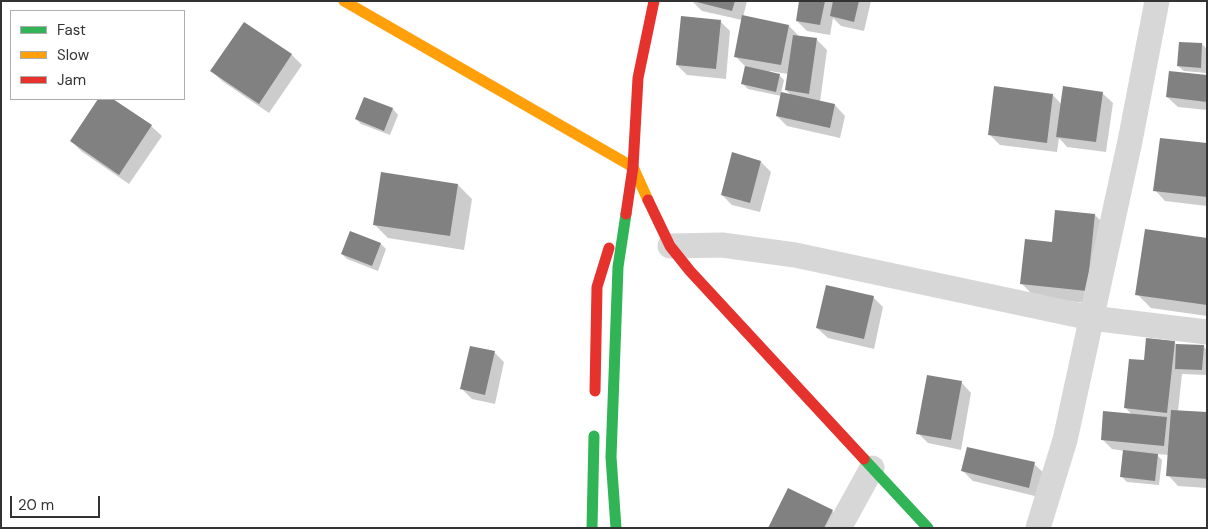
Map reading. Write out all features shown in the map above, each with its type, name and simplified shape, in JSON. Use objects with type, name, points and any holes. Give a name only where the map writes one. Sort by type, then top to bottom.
[{"type":"main road","points":[[344,1],[633,167],[670,246],[690,271],[928,528]]},
{"type":"main road","points":[[616,528],[611,457],[618,267],[633,167],[638,78],[654,1]]},
{"type":"main road","points":[[595,402],[598,287],[633,167]]},
{"type":"main road","points":[[592,528],[594,421]]},
{"type":"street","points":[[1038,528],[1065,440],[1157,1]]},
{"type":"street","points":[[670,246],[722,245],[795,255],[1092,318],[1207,332]]},
{"type":"street","points":[[839,528],[872,468]]},
{"type":"building","points":[[693,1],[735,1],[732,11]]},
{"type":"building","points":[[799,1],[825,1],[820,25],[796,21]]},
{"type":"building","points":[[833,1],[859,1],[854,22],[830,16]]},
{"type":"building","points":[[742,15],[789,25],[781,65],[734,57]]},
{"type":"building","points":[[681,16],[721,20],[716,69],[676,65]]},
{"type":"building","points":[[244,22],[292,54],[259,104],[210,71]]},
{"type":"building","points":[[793,35],[817,38],[809,94],[785,90]]},
{"type":"building","points":[[1179,42],[1202,43],[1201,68],[1177,66]]},
{"type":"building","points":[[745,66],[780,74],[776,92],[741,84]]},
{"type":"building","points":[[1169,71],[1207,75],[1207,102],[1166,97]]},
{"type":"building","points":[[994,86],[1053,94],[1047,143],[988,135]]},
{"type":"building","points":[[1063,86],[1103,92],[1096,142],[1056,137]]},
{"type":"building","points":[[781,92],[835,104],[830,128],[776,116]]},
{"type":"building","points":[[364,97],[393,108],[384,131],[355,119]]},
{"type":"building","points":[[97,100],[114,100],[152,125],[119,175],[70,141]]},
{"type":"building","points":[[1160,138],[1207,143],[1207,197],[1153,191]]},
{"type":"building","points":[[732,152],[761,161],[750,203],[721,195]]},
{"type":"building","points":[[381,172],[458,184],[450,236],[373,225]]},
{"type":"building","points":[[1055,210],[1095,214],[1087,291],[1020,284],[1025,239],[1052,242]]},
{"type":"building","points":[[1145,229],[1207,238],[1207,305],[1135,295]]},
{"type":"building","points":[[350,231],[381,243],[372,266],[341,254]]},
{"type":"building","points":[[826,285],[874,296],[864,339],[816,328]]},
{"type":"building","points":[[1146,338],[1175,341],[1167,413],[1124,408],[1129,359],[1144,360]]},
{"type":"building","points":[[1176,344],[1204,345],[1202,370],[1175,369]]},
{"type":"building","points":[[470,346],[495,351],[485,395],[460,389]]},
{"type":"building","points":[[927,375],[962,381],[951,440],[916,434]]},
{"type":"building","points":[[1171,410],[1207,412],[1207,479],[1166,476]]},
{"type":"building","points":[[1103,411],[1167,417],[1164,446],[1101,440]]},
{"type":"building","points":[[967,447],[1035,462],[1029,488],[961,471]]},
{"type":"building","points":[[1123,450],[1158,454],[1155,481],[1120,477]]},
{"type":"building","points":[[788,488],[833,510],[824,528],[768,528]]},
{"type":"traffic: fast","points":[[616,528],[611,457],[618,267],[626,214]]},
{"type":"traffic: fast","points":[[592,528],[594,436]]},
{"type":"traffic: fast","points":[[864,459],[928,528]]},
{"type":"traffic: slow","points":[[344,1],[633,167],[648,200]]},
{"type":"traffic: jam","points":[[626,214],[633,167],[638,78],[654,1]]},
{"type":"traffic: jam","points":[[648,200],[670,246],[690,271],[864,459]]},
{"type":"traffic: jam","points":[[595,391],[597,287],[609,248]]}]
